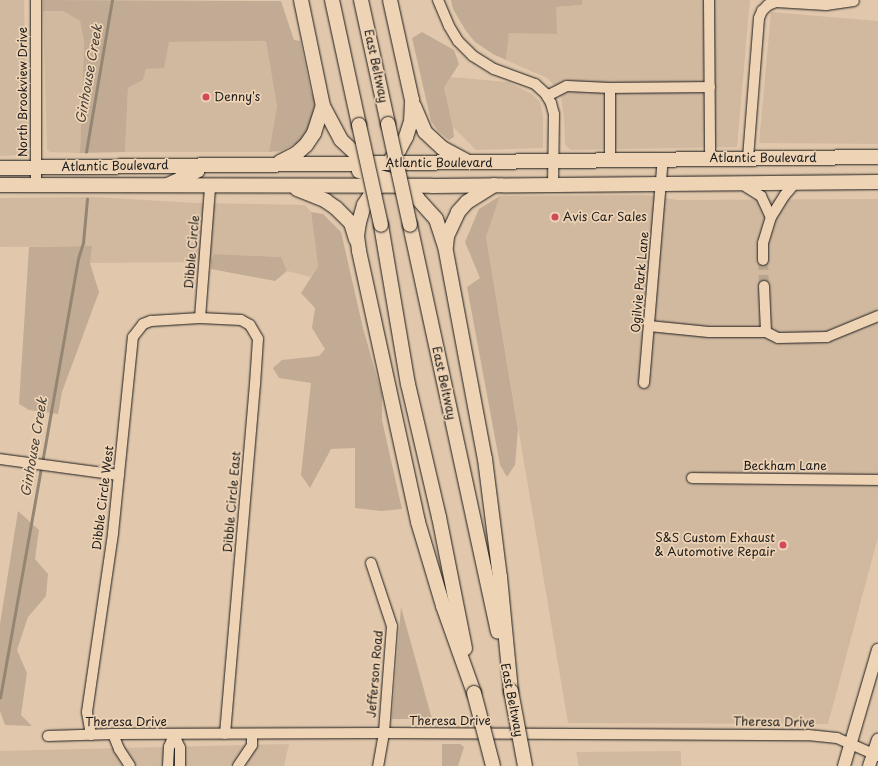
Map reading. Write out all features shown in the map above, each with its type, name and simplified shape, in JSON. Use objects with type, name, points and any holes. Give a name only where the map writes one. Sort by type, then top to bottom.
[{"type":"highway","points":[[301,0],[322,106],[341,140],[368,163]]},
{"type":"highway","points":[[332,0],[381,225],[408,384],[439,517],[474,693],[492,766]]},
{"type":"highway","name":"East Beltway","points":[[362,0],[511,691],[525,766]]},
{"type":"highway","points":[[390,0],[412,100],[425,132],[442,148],[470,163]]},
{"type":"highway","points":[[359,251],[359,222],[364,205],[374,190],[387,176],[406,137],[411,122],[412,100]]},
{"type":"highway","points":[[278,163],[296,154],[306,145],[314,132],[322,106]]},
{"type":"highway","name":"Atlantic Boulevard","points":[[0,185],[210,187],[343,186],[387,176],[410,166],[430,162],[470,163],[878,157]]},
{"type":"highway","points":[[325,163],[387,176],[417,198],[431,214],[440,229],[446,246],[485,458],[500,577],[511,691]]},
{"type":"highway","name":"Atlantic Boulevard","points":[[0,168],[199,164],[368,163],[387,176],[432,186],[740,182],[878,182]]},
{"type":"highway","points":[[446,246],[447,236],[458,212],[467,202],[494,185]]},
{"type":"highway","points":[[292,186],[326,201],[345,215],[351,224],[359,251],[418,522],[443,606],[474,693]]},
{"type":"main road","points":[[844,766],[852,743],[878,650]]},
{"type":"main road","points":[[869,766],[876,755],[878,740]]},
{"type":"street","name":"North Brookview Drive","points":[[36,0],[36,185]]},
{"type":"street","points":[[438,0],[448,26],[458,41],[473,56],[494,68],[535,84],[547,96],[554,114],[554,185]]},
{"type":"street","points":[[709,0],[710,159]]},
{"type":"street","points":[[748,158],[759,18],[762,10],[768,5],[776,2],[808,2],[826,5],[854,2]]},
{"type":"street","points":[[547,96],[567,86],[610,88],[710,87]]},
{"type":"street","points":[[610,88],[610,161]]},
{"type":"street","name":"Ogilvie Park Lane","points":[[644,383],[663,159]]},
{"type":"street","points":[[162,186],[180,176],[192,176],[199,172],[199,164]]},
{"type":"street","points":[[740,182],[761,196],[771,217]]},
{"type":"street","points":[[763,260],[763,243],[771,217],[785,195],[796,182]]},
{"type":"street","name":"Dibble Circle","points":[[200,318],[210,187]]},
{"type":"street","points":[[764,286],[766,332]]},
{"type":"street","points":[[649,326],[709,332],[766,332],[778,338],[827,337],[878,316]]},
{"type":"street","name":"Dibble Circle West","points":[[91,735],[87,712],[119,475],[133,337],[143,324],[151,321],[200,318]]},
{"type":"street","name":"Dibble Circle East","points":[[200,318],[241,320],[250,325],[258,338],[225,734]]},
{"type":"street","points":[[0,459],[119,475]]},
{"type":"street","name":"Beckham Lane","points":[[692,478],[878,480]]},
{"type":"street","name":"Jefferson Road","points":[[371,563],[392,626],[384,733],[378,766]]},
{"type":"street","name":"Theresa Drive","points":[[48,736],[113,734],[174,735],[384,733],[808,735],[837,738],[852,743],[876,755]]},
{"type":"street","points":[[113,734],[119,749],[130,766]]},
{"type":"street","points":[[238,766],[252,745],[252,734]]},
{"type":"street","points":[[168,766],[168,747],[174,735]]},
{"type":"street","points":[[174,735],[180,748],[180,766]]},
{"type":"shaded area","points":[[0,0],[24,0],[28,155],[0,156]]},
{"type":"shaded area","points":[[43,0],[281,1],[294,40],[300,41],[311,92],[315,100],[313,125],[297,147],[295,144],[281,151],[269,152],[277,106],[266,41],[169,42],[164,68],[146,69],[143,80],[128,88],[125,152],[80,153],[84,42],[80,21],[63,11],[43,11]]},
{"type":"shaded area","points":[[451,0],[582,0],[582,5],[556,7],[557,34],[509,33],[506,60],[493,54],[475,42],[466,31],[453,9]]},
{"type":"shaded area","points":[[582,0],[750,0],[737,147],[571,150],[565,145],[561,97],[554,85],[547,78],[506,60],[509,32],[556,34],[556,7],[582,5]]},
{"type":"shaded area","points":[[43,11],[63,11],[80,21],[84,42],[80,153],[50,152],[47,150]]},
{"type":"shaded area","points":[[771,12],[878,21],[878,144],[759,143]]},
{"type":"shaded area","points":[[422,32],[454,50],[459,64],[444,88],[454,137],[449,140],[438,131],[431,121],[412,38]]},
{"type":"shaded area","points":[[267,41],[277,106],[269,152],[125,152],[128,88],[143,80],[146,69],[169,42]]},
{"type":"shaded area","points":[[451,77],[508,82],[532,94],[540,102],[543,116],[543,148],[476,150],[453,127],[444,88]]},
{"type":"shaded area","points":[[646,195],[678,200],[878,199],[878,537],[828,724],[568,723],[486,237],[500,196]]},
{"type":"shaded area","points":[[500,196],[486,237],[518,429],[515,465],[507,477],[500,465],[467,287],[480,278],[465,242],[479,209]]},
{"type":"shaded area","points":[[94,197],[196,203],[305,205],[311,212],[318,266],[310,277],[287,271],[281,257],[214,254],[211,262],[89,263],[91,246],[0,247],[0,198]]},
{"type":"shaded area","points":[[311,212],[323,214],[341,232],[363,328],[382,395],[382,420],[402,509],[381,511],[355,508],[355,448],[331,449],[310,488],[301,475],[311,383],[279,378],[273,368],[282,360],[319,356],[325,349],[312,328],[315,308],[301,293],[318,266]]},
{"type":"shaded area","points":[[92,246],[90,263],[99,292],[62,392],[58,414],[29,410],[19,404],[29,247]]},
{"type":"shaded area","points":[[214,254],[281,257],[287,271],[275,281],[211,269],[211,262]]},
{"type":"shaded area","points":[[18,511],[39,530],[35,559],[48,574],[46,596],[28,617],[17,650],[27,673],[21,715],[32,726],[5,725],[0,711],[0,624]]},
{"type":"shaded area","points":[[401,607],[432,719],[392,719]]},
{"type":"shaded area","points":[[289,744],[284,766],[0,766],[0,751]]},
{"type":"shaded area","points":[[442,744],[460,744],[464,747],[458,766],[442,766]]},
{"type":"shaded area","points":[[681,751],[681,766],[579,766],[576,752]]},
{"type":"waterway","name":"Ginhouse Creek","points":[[86,152],[112,0]]},
{"type":"waterway","name":"Ginhouse Creek","points":[[42,463],[78,259],[83,243],[87,199]]},
{"type":"waterway","name":"Ginhouse Creek","points":[[0,698],[41,468]]},
{"type":"tunnel","points":[[763,260],[764,286]]},
{"type":"place","name":"Denny's","points":[[206,97]]},
{"type":"place","name":"Avis Car Sales","points":[[555,217]]},
{"type":"place","name":"S&S Custom Exhaust & Automotive Repair","points":[[783,545]]}]
